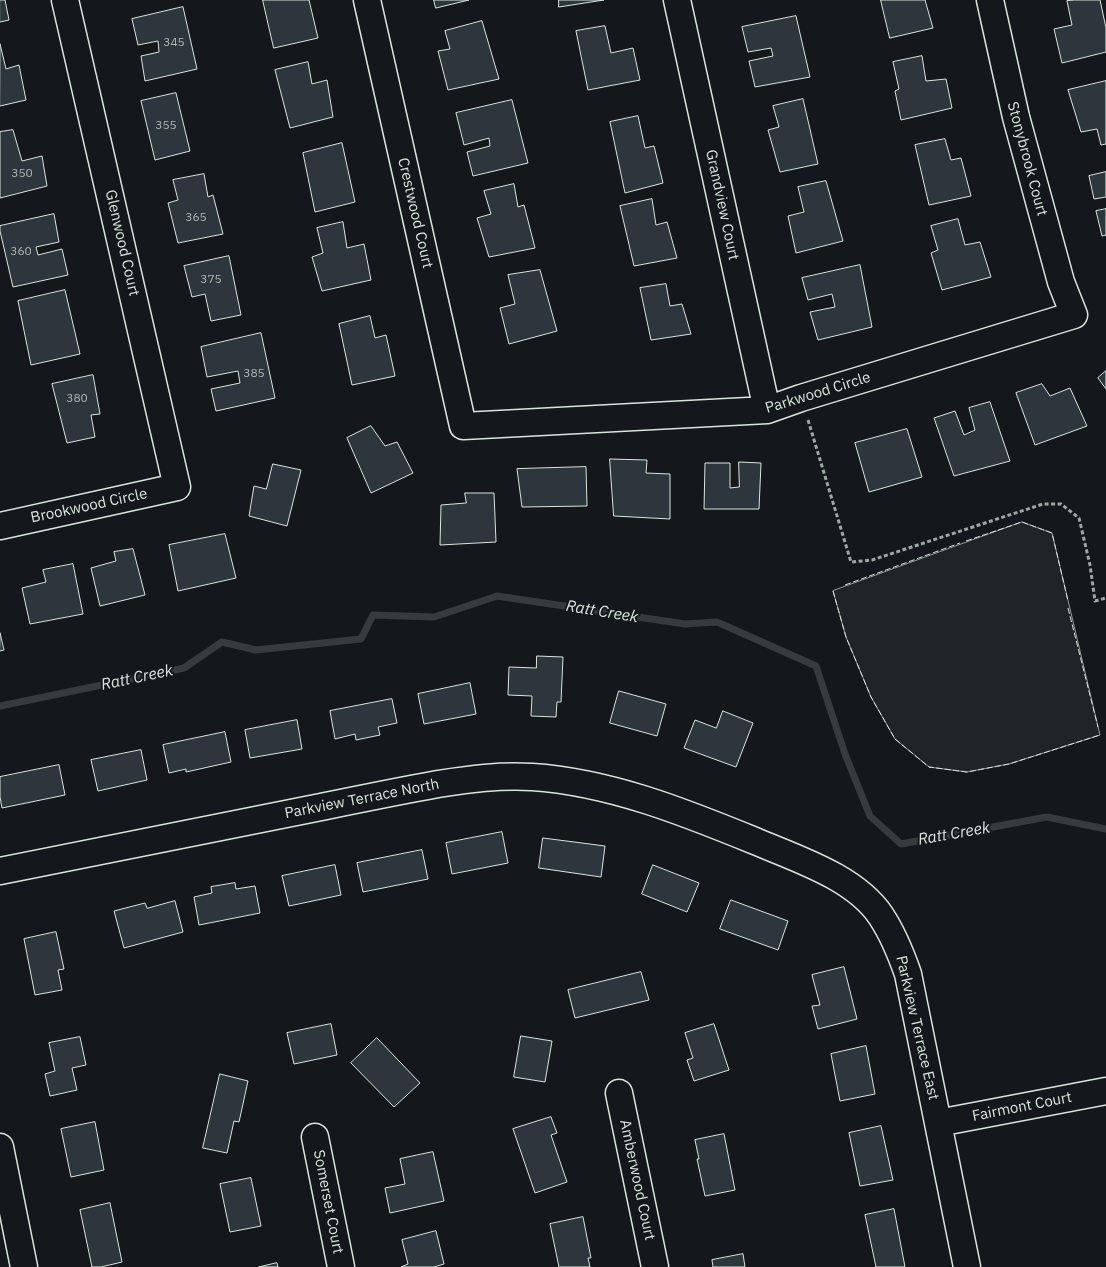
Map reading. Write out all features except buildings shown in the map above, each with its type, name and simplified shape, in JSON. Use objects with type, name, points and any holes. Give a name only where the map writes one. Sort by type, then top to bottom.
[{"type":"street","name":"Glenwood Court","points":[[65,0],[177,487]]},
{"type":"street","name":"Crestwood Court","points":[[367,0],[463,426]]},
{"type":"street","name":"Grandview Court","points":[[677,0],[767,410]]},
{"type":"street","name":"Stonybrook Court","points":[[990,0],[1016,117],[1061,282],[1074,315]]},
{"type":"street","name":"Parkwood Circle","points":[[463,426],[767,410],[1074,315]]},
{"type":"street","name":"Brookwood Circle","points":[[0,526],[177,487]]},
{"type":"street","name":"Parkview Terrace North","points":[[0,871],[411,789],[487,777],[532,777],[572,782],[616,791],[721,828]]},
{"type":"street","name":"Parkview Terrace East","points":[[721,828],[824,870],[862,894],[880,914],[897,944],[908,974],[967,1267]]},
{"type":"street","name":"Fairmont Court","points":[[938,1124],[1106,1091]]},
{"type":"street","name":"Amberwood Court","points":[[619,1093],[655,1267]]},
{"type":"street","name":"Somerset Court","points":[[315,1137],[341,1267]]},
{"type":"street","points":[[0,1148],[24,1267]]},
{"type":"path","points":[[801,398],[851,562],[872,560],[1043,504],[1062,504],[1079,518],[1090,565],[1095,601],[1106,598]]},
{"type":"shaded area","points":[[1022,522],[1052,533],[1100,735],[1009,764],[967,772],[929,767],[895,739],[871,697],[846,637],[833,591]]},
{"type":"waterway","name":"Ratt Creek","points":[[0,706],[184,668],[222,642],[256,650],[361,639],[373,615],[434,617],[497,596],[685,624],[717,622],[816,666],[845,754],[870,816],[901,844],[1047,817],[1106,829]]},
{"type":"fence","points":[[966,541],[1022,522],[1052,533],[1068,601]]},
{"type":"fence","points":[[845,585],[960,543]]},
{"type":"fence","points":[[833,591],[846,637],[871,697],[895,739],[929,767],[967,772],[1009,764],[1100,735]]},
{"type":"fence","points":[[1068,608],[1098,727]]}]
